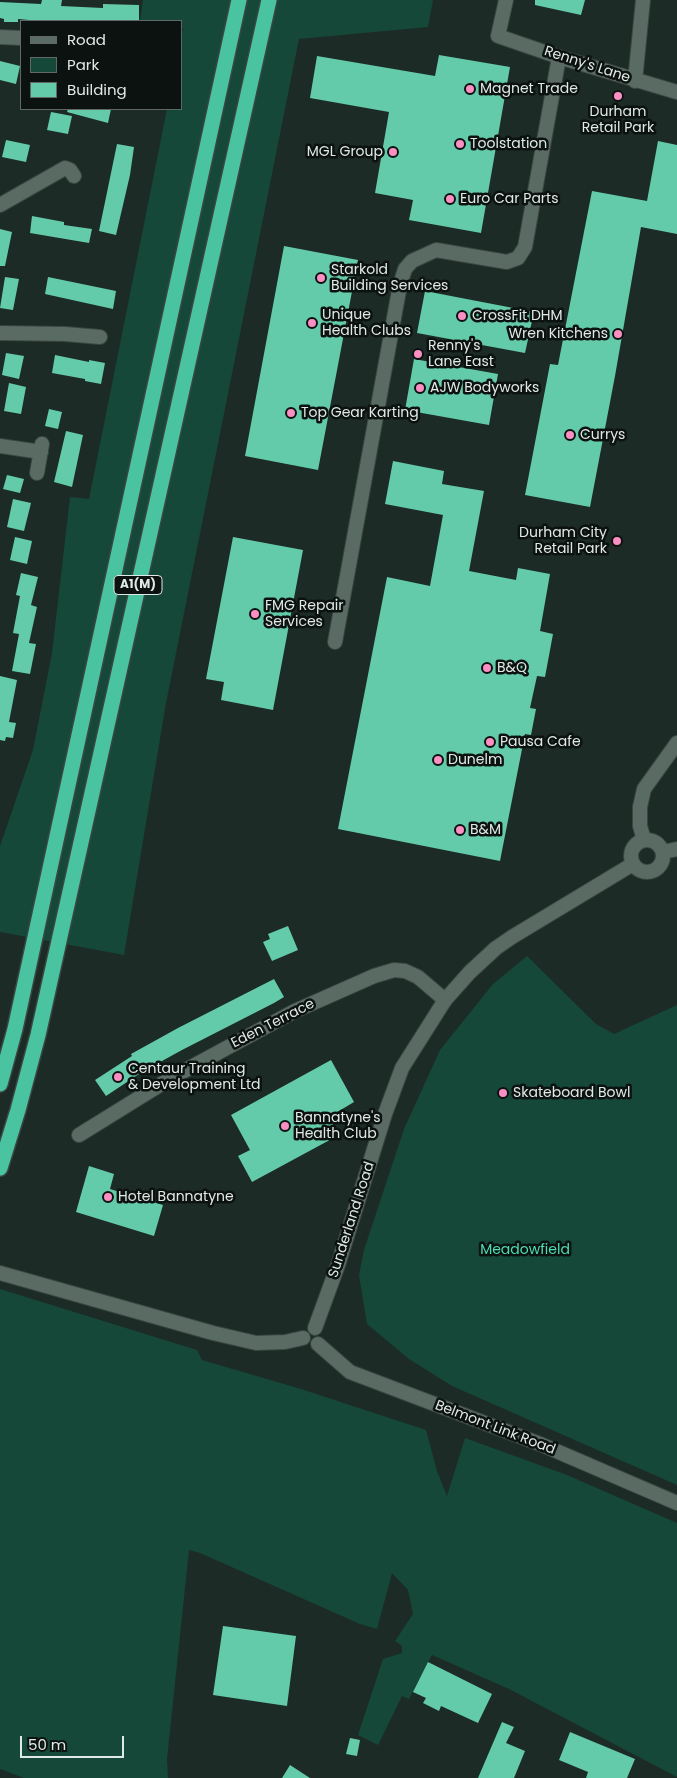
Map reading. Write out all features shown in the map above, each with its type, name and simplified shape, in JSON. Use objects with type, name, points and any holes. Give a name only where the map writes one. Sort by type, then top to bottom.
[{"type":"highway","name":"A1(M)","points":[[0,1084],[15,1029],[239,0]]},
{"type":"highway","name":"A1(M)","points":[[0,1168],[38,1035],[269,0]]},
{"type":"street","name":"Renny's Lane","points":[[506,0],[498,36],[635,81],[677,92]]},
{"type":"street","points":[[635,81],[643,0]]},
{"type":"street","points":[[0,37],[20,38]]},
{"type":"street","points":[[336,642],[400,286],[405,269],[412,260],[436,250],[506,262],[518,258],[525,247],[559,57]]},
{"type":"street","points":[[0,205],[65,168],[70,170],[74,176]]},
{"type":"street","points":[[0,333],[65,334],[100,337]]},
{"type":"street","points":[[0,446],[42,448],[37,473]]},
{"type":"street","points":[[644,840],[640,826],[640,807],[644,789],[677,743]]},
{"type":"street","points":[[644,840],[654,841],[663,852],[662,862],[655,870],[649,872],[643,871],[633,864],[631,852],[634,847],[644,840]]},
{"type":"street","points":[[663,852],[677,849]]},
{"type":"street","name":"Sunderland Road","points":[[315,1328],[338,1264],[385,1114],[402,1068],[445,1000],[470,972],[504,943],[633,864]]},
{"type":"street","name":"Eden Terrace","points":[[78,1135],[179,1074],[295,1011],[374,976],[394,970],[405,971],[418,977],[445,1000]]},
{"type":"street","points":[[0,1273],[213,1333],[256,1343],[286,1342],[303,1338]]},
{"type":"street","points":[[315,1328],[319,1330],[322,1337],[315,1346],[307,1344],[303,1338],[306,1330],[315,1328]]},
{"type":"street","name":"Belmont Link Road","points":[[318,1344],[350,1372],[540,1444],[677,1503]]},
{"type":"green space","points":[[143,0],[433,0],[428,27],[299,39],[166,703],[124,955],[0,932],[0,846],[33,750],[52,653],[70,497],[89,499],[167,110],[182,110],[182,20],[140,20]]},
{"type":"green space","name":"Meadowfield","points":[[527,956],[596,1024],[614,1034],[677,1005],[677,1485],[452,1386],[409,1359],[367,1324],[359,1275],[364,1250],[404,1129],[440,1050],[493,984]]},
{"type":"green space","points":[[0,1289],[197,1350],[202,1360],[301,1389],[426,1430],[437,1471],[447,1496],[465,1438],[567,1475],[677,1523],[677,1777],[509,1689],[432,1655],[409,1699],[402,1696],[378,1745],[358,1735],[383,1659],[402,1653],[402,1646],[395,1641],[413,1614],[408,1590],[392,1573],[377,1629],[360,1624],[200,1553],[189,1550],[167,1759],[168,1778],[24,1778],[0,1769]]},
{"type":"building","points":[[42,0],[62,0],[61,6],[103,8],[103,4],[139,5],[139,20],[18,19],[18,22],[4,22],[4,19],[0,18],[0,2],[41,4]]},
{"type":"building","points":[[535,0],[585,0],[581,15],[535,5]]},
{"type":"building","points":[[439,55],[510,67],[481,233],[409,220],[413,200],[375,193],[389,112],[310,98],[317,56],[435,76]]},
{"type":"building","points":[[0,61],[20,66],[16,84],[0,80]]},
{"type":"building","points":[[68,110],[111,110],[108,123],[67,112]]},
{"type":"building","points":[[51,112],[72,116],[68,134],[47,130]]},
{"type":"building","points":[[6,140],[30,145],[26,162],[2,157]]},
{"type":"building","points":[[658,141],[677,145],[677,234],[641,227],[590,507],[525,495],[550,364],[558,365],[592,191],[647,201]]},
{"type":"building","points":[[117,144],[134,147],[130,175],[116,235],[99,231]]},
{"type":"building","points":[[32,216],[64,222],[64,225],[92,229],[89,243],[30,233]]},
{"type":"building","points":[[0,229],[12,232],[5,266],[0,266]]},
{"type":"building","points":[[284,246],[358,260],[318,470],[245,456]]},
{"type":"building","points":[[5,277],[19,279],[13,310],[0,308]]},
{"type":"building","points":[[48,277],[116,291],[113,309],[45,294]]},
{"type":"building","points":[[425,291],[534,312],[525,353],[417,333]]},
{"type":"building","points":[[6,353],[24,356],[19,379],[2,375]]},
{"type":"building","points":[[55,355],[89,362],[89,360],[105,363],[101,384],[52,373]]},
{"type":"building","points":[[414,359],[498,374],[489,425],[405,410]]},
{"type":"building","points":[[9,383],[26,387],[21,414],[4,411]]},
{"type":"building","points":[[49,409],[62,412],[58,429],[45,426]]},
{"type":"building","points":[[66,431],[83,435],[72,487],[54,482]]},
{"type":"building","points":[[393,461],[444,471],[442,484],[484,491],[469,571],[516,580],[518,568],[550,574],[540,631],[553,634],[545,677],[537,676],[530,708],[536,709],[531,735],[525,734],[500,861],[338,829],[387,577],[430,586],[443,515],[385,504]]},
{"type":"building","points":[[7,475],[24,479],[20,493],[3,489]]},
{"type":"building","points":[[13,499],[31,503],[24,531],[7,527]]},
{"type":"building","points":[[15,537],[32,541],[27,564],[10,560]]},
{"type":"building","name":"FMG Repair Services","points":[[233,537],[303,550],[273,710],[221,700],[224,682],[206,679]]},
{"type":"building","points":[[21,573],[38,577],[31,605],[37,607],[29,643],[36,644],[30,674],[12,671],[19,634],[13,633],[20,596],[16,595]]},
{"type":"building","points":[[0,676],[17,680],[9,722],[16,723],[13,738],[6,737],[5,741],[0,740]]},
{"type":"building","points":[[288,926],[298,950],[272,961],[263,942],[270,939],[268,934]]},
{"type":"building","points":[[274,979],[284,997],[274,1003],[142,1072],[106,1096],[95,1080],[132,1056],[131,1054]]},
{"type":"building","name":"Bannatyne's Health Club","points":[[331,1060],[354,1102],[329,1117],[339,1135],[252,1182],[238,1156],[250,1150],[231,1115]]},
{"type":"building","name":"Hotel Bannatyne","points":[[89,1166],[114,1174],[110,1189],[163,1205],[154,1236],[76,1212]]},
{"type":"building","points":[[223,1626],[296,1636],[287,1706],[213,1695]]},
{"type":"building","points":[[428,1662],[492,1694],[478,1723],[441,1706],[439,1711],[423,1703],[426,1698],[413,1692]]},
{"type":"building","points":[[502,1722],[514,1727],[506,1743],[525,1751],[514,1778],[478,1778]]},
{"type":"building","points":[[570,1732],[635,1759],[627,1778],[586,1778],[588,1772],[559,1760]]},
{"type":"building","points":[[350,1738],[360,1740],[357,1756],[346,1754]]},
{"type":"building","points":[[290,1765],[310,1778],[282,1778]]},
{"type":"place","name":"Magnet Trade","points":[[470,89]]},
{"type":"place","name":"Durham Retail Park","points":[[618,96]]},
{"type":"place","name":"Toolstation","points":[[460,144]]},
{"type":"place","name":"MGL Group","points":[[393,152]]},
{"type":"place","name":"Euro Car Parts","points":[[450,199]]},
{"type":"place","name":"Starkold Building Services","points":[[321,278]]},
{"type":"place","name":"CrossFit DHM","points":[[462,316]]},
{"type":"place","name":"Unique Health Clubs","points":[[312,323]]},
{"type":"place","name":"Wren Kitchens","points":[[618,334]]},
{"type":"place","name":"Renny's Lane East","points":[[418,354]]},
{"type":"place","name":"AJW Bodyworks","points":[[420,388]]},
{"type":"place","name":"Top Gear Karting","points":[[291,413]]},
{"type":"place","name":"Currys","points":[[570,435]]},
{"type":"place","name":"Durham City Retail Park","points":[[617,541]]},
{"type":"place","name":"FMG Repair Services","points":[[255,614]]},
{"type":"place","name":"B&Q","points":[[487,668]]},
{"type":"place","name":"Pausa Cafe","points":[[490,742]]},
{"type":"place","name":"Dunelm","points":[[438,760]]},
{"type":"place","name":"B&M","points":[[460,830]]},
{"type":"place","name":"Centaur Training & Development Ltd","points":[[118,1077]]},
{"type":"place","name":"Skateboard Bowl","points":[[503,1093]]},
{"type":"place","name":"Bannatyne's Health Club","points":[[285,1126]]},
{"type":"place","name":"Hotel Bannatyne","points":[[108,1197]]}]
